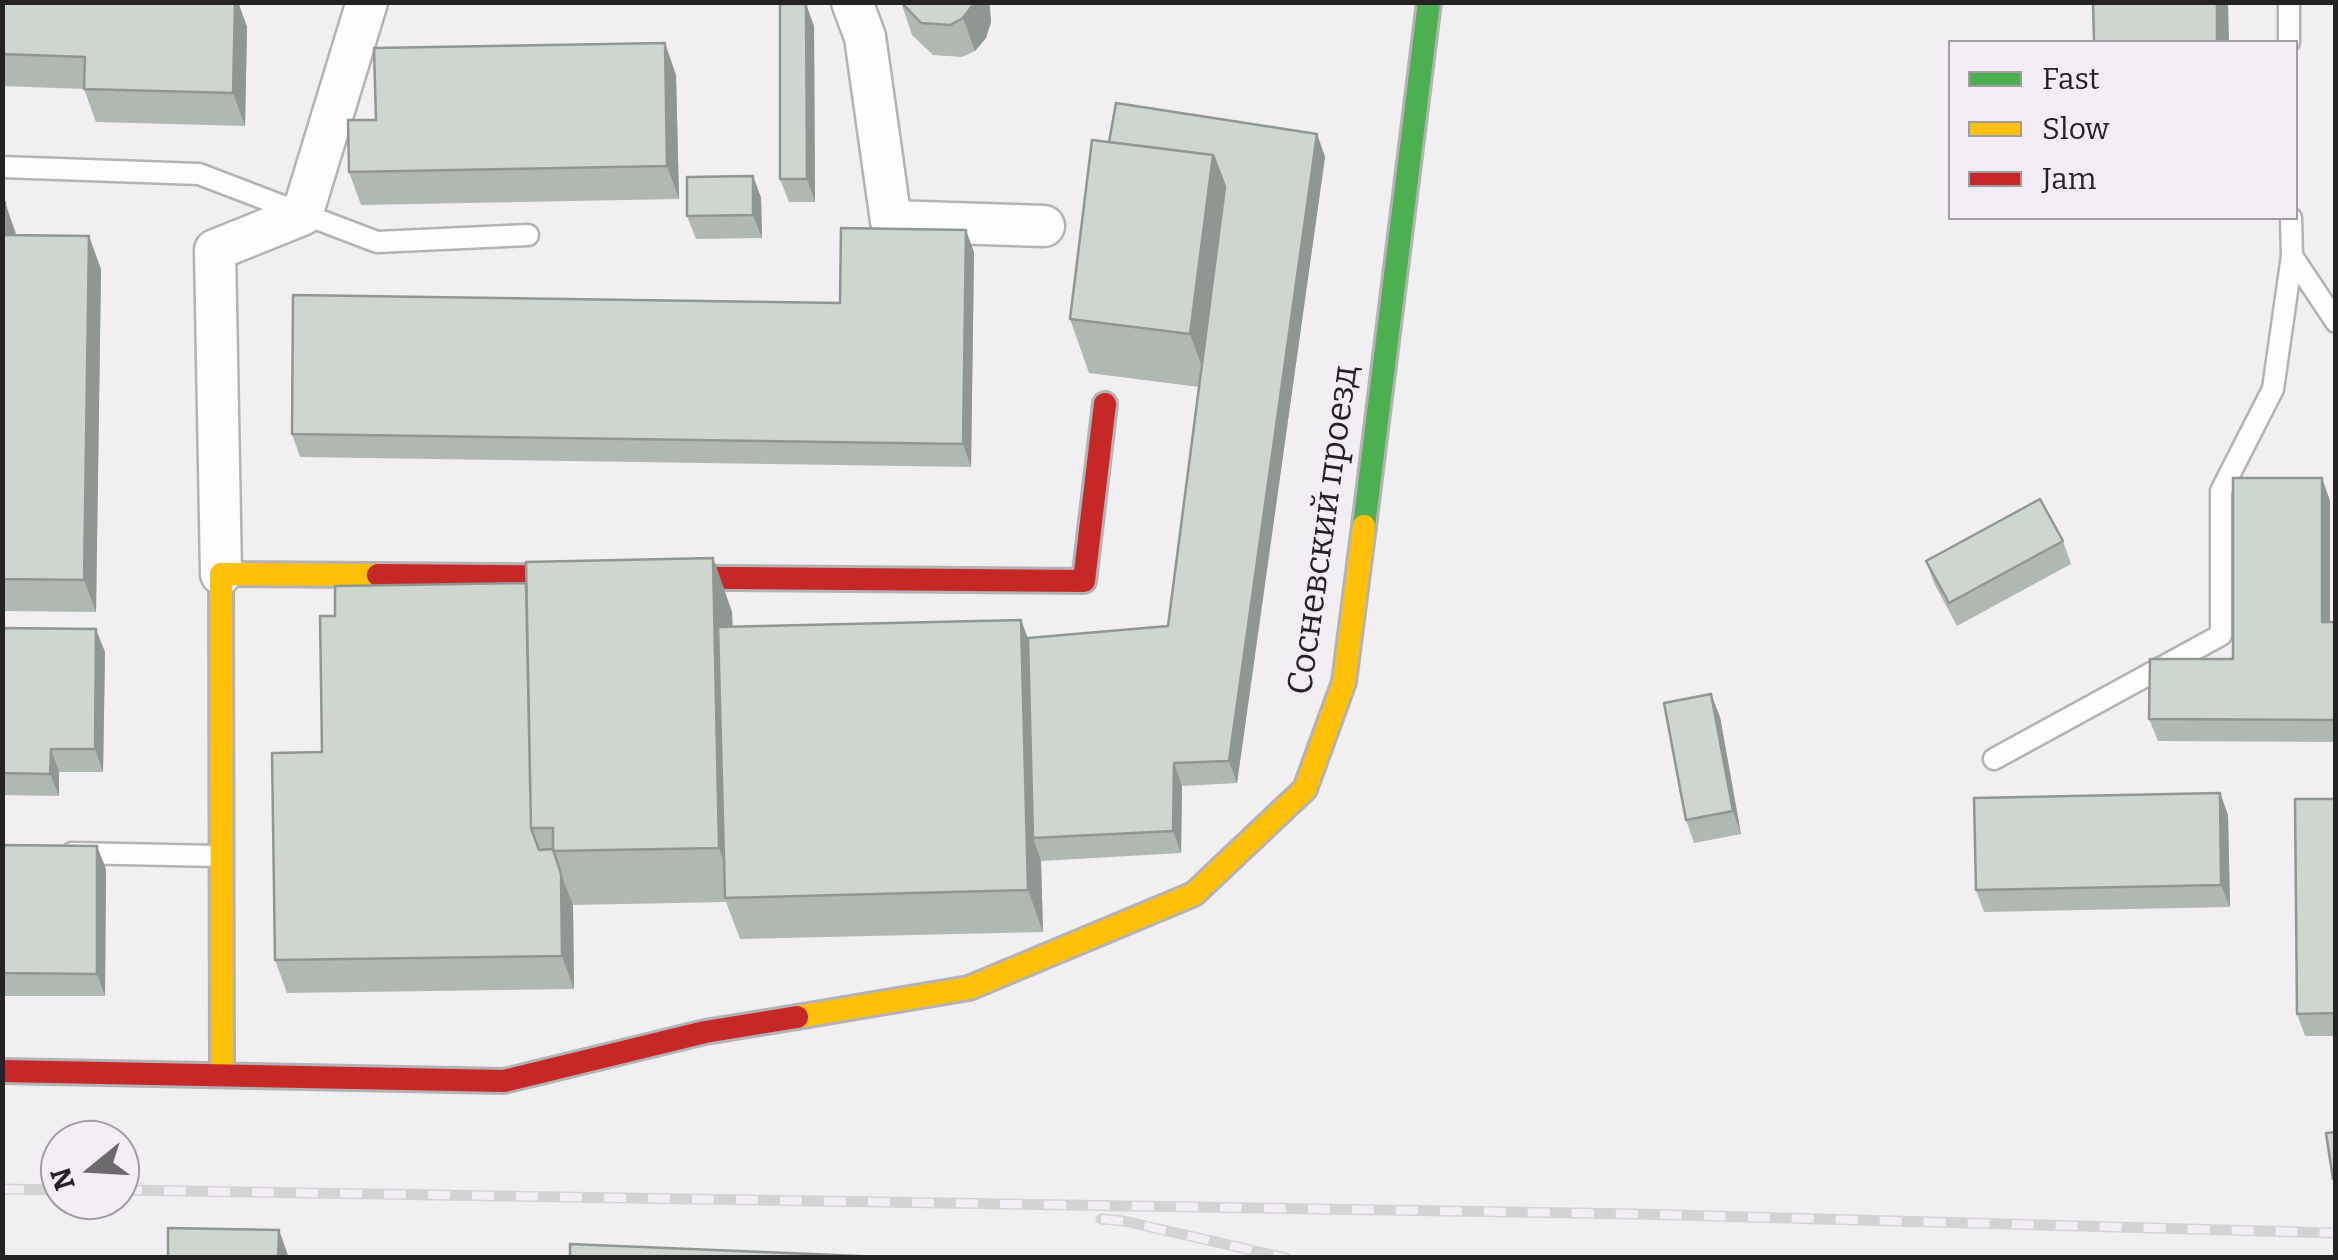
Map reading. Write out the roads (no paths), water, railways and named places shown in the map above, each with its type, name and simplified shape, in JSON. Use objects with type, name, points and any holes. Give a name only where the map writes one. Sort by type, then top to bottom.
[{"type":"street","points":[[222,1075],[216,250],[302,215],[367,2]]},
{"type":"street","points":[[852,2],[865,37],[891,221],[1044,226]]},
{"type":"street","name":"Сосневский проезд","points":[[2,1071],[504,1081],[705,1032],[969,988],[1194,894],[1305,788],[1344,682],[1429,2]]},
{"type":"street","points":[[221,574],[1084,581],[1105,404]]},
{"type":"lane","points":[[2289,2],[2289,40]]},
{"type":"lane","points":[[2,168],[199,174],[377,242],[528,235]]},
{"type":"lane","points":[[1994,759],[2221,636],[2220,491],[2273,389],[2292,256],[2292,220]]},
{"type":"lane","points":[[2292,256],[2336,322]]},
{"type":"lane","points":[[42,852],[220,856]]},
{"type":"railway","points":[[2,1189],[40,1190]]},
{"type":"railway","points":[[140,1190],[1637,1214],[2336,1233]]},
{"type":"railway","points":[[1101,1219],[1286,1258]]}]
